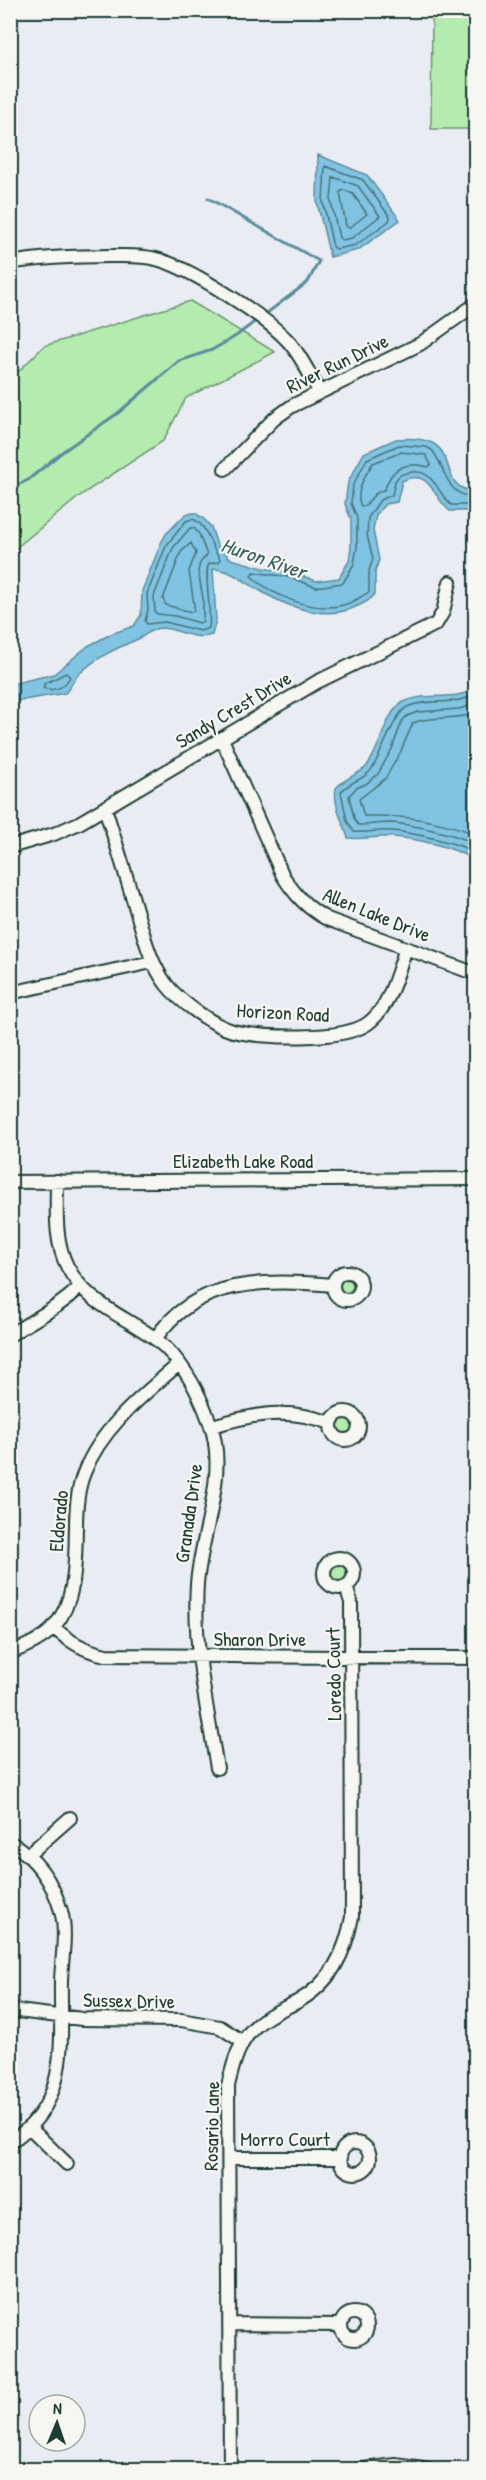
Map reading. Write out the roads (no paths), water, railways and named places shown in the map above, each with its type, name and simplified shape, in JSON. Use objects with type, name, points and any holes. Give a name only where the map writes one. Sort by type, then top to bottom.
[{"type":"street","points":[[10,263],[61,256],[138,256],[174,264],[227,295],[285,338],[303,362],[319,392]]},
{"type":"street","name":"River Run Drive","points":[[225,469],[274,418],[319,392],[420,344],[476,304]]},
{"type":"street","name":"Sandy Crest Drive","points":[[10,847],[54,834],[105,808],[317,682],[435,624],[443,612],[450,582]]},
{"type":"street","name":"Allen Lake Drive","points":[[222,739],[283,876],[294,893],[310,909],[327,919],[476,974]]},
{"type":"street","name":"Horizon Road","points":[[105,808],[152,962],[167,986],[180,999],[198,1013],[231,1030],[325,1037],[348,1033],[367,1024],[378,1014],[386,1000],[406,948]]},
{"type":"street","points":[[10,993],[152,962]]},
{"type":"street","name":"Elizabeth Lake Road","points":[[10,1182],[476,1179]]},
{"type":"street","name":"Granada Drive","points":[[57,1181],[59,1241],[67,1265],[80,1287],[96,1301],[168,1350],[196,1388],[212,1426],[216,1448],[215,1482],[197,1582],[199,1658],[218,1768]]},
{"type":"street","points":[[155,1339],[175,1313],[196,1298],[215,1291],[244,1285],[333,1285]]},
{"type":"street","points":[[10,1335],[25,1324],[46,1315],[80,1287]]},
{"type":"street","name":"Eldorado","points":[[10,1653],[42,1636],[53,1627],[72,1592],[76,1500],[88,1462],[100,1441],[179,1364]]},
{"type":"street","points":[[212,1426],[249,1416],[279,1412],[331,1423]]},
{"type":"street","name":"Loredo Court","points":[[346,1587],[351,1602],[352,1762]]},
{"type":"street","name":"Sharon Drive","points":[[53,1627],[76,1645],[91,1652],[106,1655],[199,1658],[476,1658]]},
{"type":"street","name":"Rosario Lane","points":[[230,2469],[228,2086],[237,2052],[256,2025],[314,1990],[330,1977],[347,1941],[352,1917],[352,1762]]},
{"type":"street","points":[[28,1855],[70,1818]]},
{"type":"street","points":[[10,1842],[28,1855],[50,1881],[62,1912],[62,2017],[58,2077],[46,2106],[30,2127],[10,2142]]},
{"type":"street","name":"Sussex Drive","points":[[10,2010],[62,2017],[181,2020],[220,2027],[243,2042]]},
{"type":"street","points":[[30,2127],[67,2164]]},
{"type":"street","name":"Morro Court","points":[[230,2158],[340,2158]]},
{"type":"street","points":[[229,2325],[340,2325]]},
{"type":"street","points":[[356,2469],[408,2466],[429,2469]]},
{"type":"water","points":[[318,155],[367,175],[400,220],[358,250],[330,257],[317,202]]},
{"type":"water","points":[[396,439],[410,439],[434,444],[445,457],[453,479],[458,485],[475,491],[475,511],[450,511],[425,481],[412,478],[402,481],[397,502],[385,504],[376,515],[373,530],[379,560],[375,572],[375,594],[366,602],[348,610],[313,612],[279,601],[231,574],[213,569],[216,620],[212,635],[199,637],[169,629],[155,629],[93,663],[79,674],[65,693],[11,702],[11,684],[54,674],[88,646],[111,634],[134,626],[141,615],[142,591],[161,543],[166,534],[186,514],[195,513],[203,518],[211,527],[217,545],[231,559],[263,568],[290,571],[316,581],[339,578],[349,561],[351,546],[351,519],[345,504],[348,482],[364,453]]},
{"type":"water","points":[[475,688],[475,862],[458,852],[423,841],[391,837],[348,838],[337,807],[336,788],[366,767],[396,708],[411,699],[458,695]]},
{"type":"waterway","points":[[208,198],[319,261],[308,282],[263,316]]},
{"type":"waterway","points":[[10,489],[28,480],[62,452],[118,413],[179,361],[212,350],[257,320]]},
{"type":"water label","name":"Huron River","points":[[264,558]]}]
